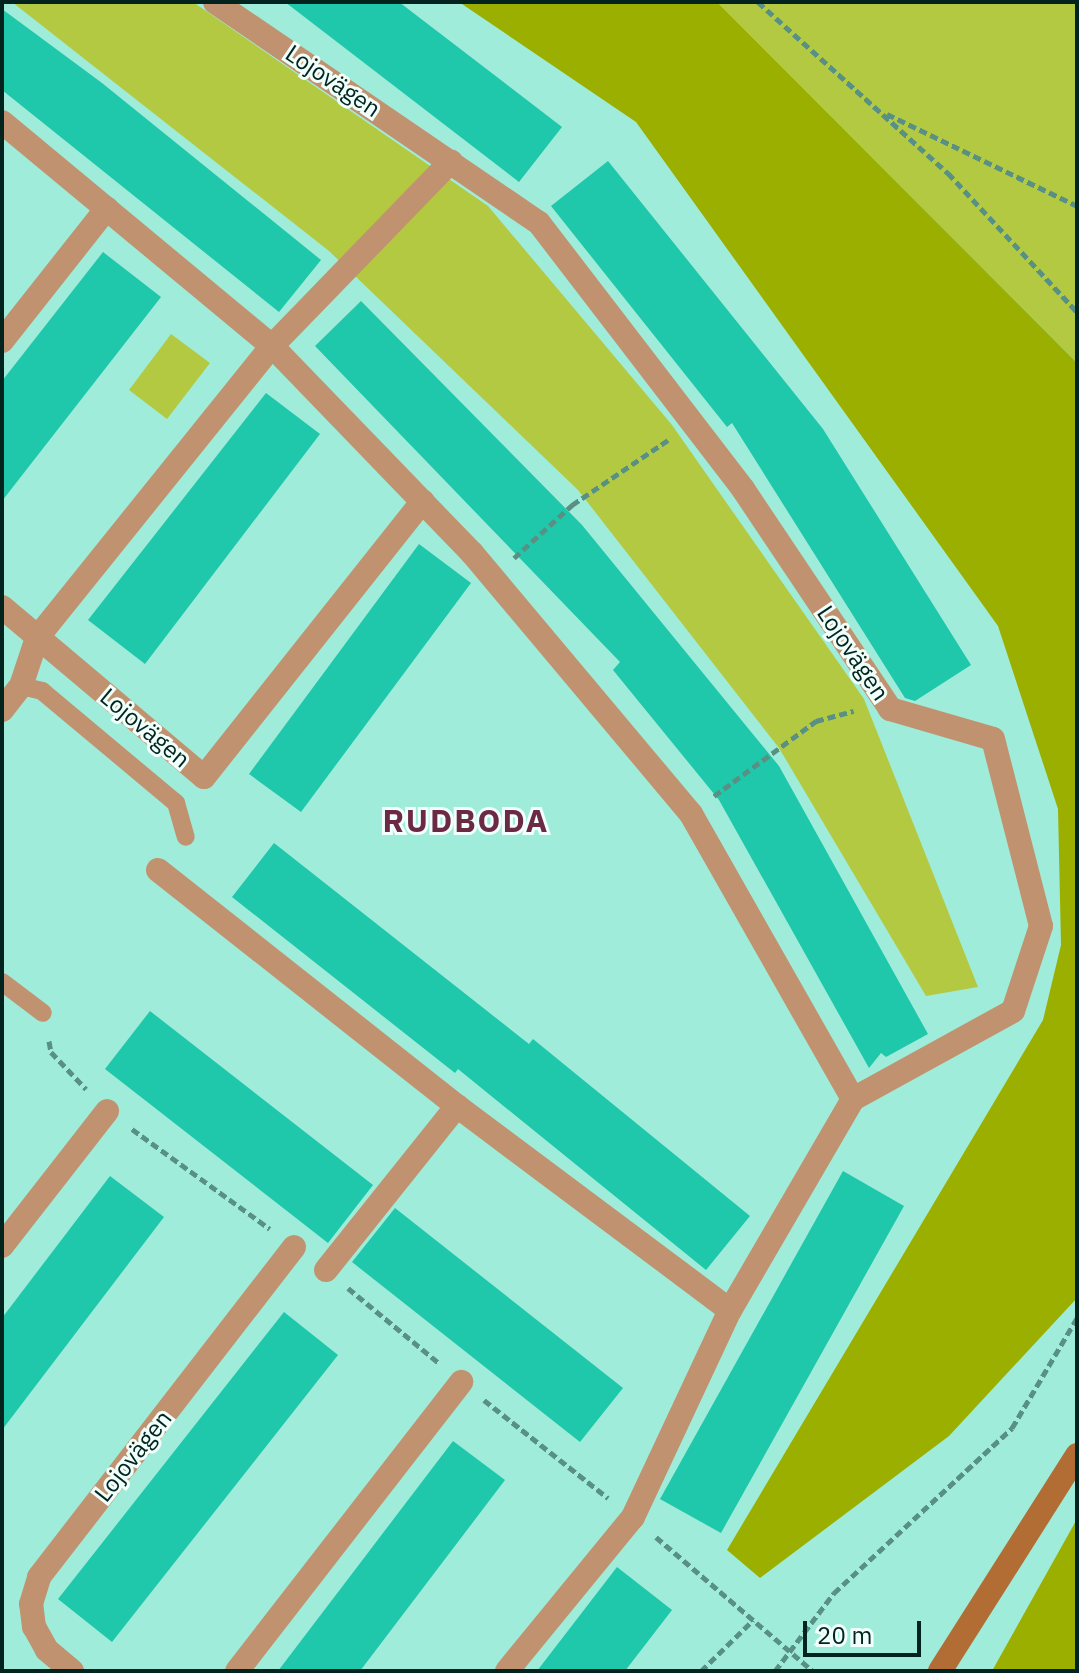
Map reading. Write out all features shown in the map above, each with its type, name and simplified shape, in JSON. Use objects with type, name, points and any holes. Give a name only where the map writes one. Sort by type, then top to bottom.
[{"type":"main road","points":[[940,1671],[1077,1455]]},
{"type":"street","name":"Lojovägen","points":[[215,2],[539,223],[743,489],[890,709],[993,739],[1041,926],[1013,1011],[853,1099]]},
{"type":"street","points":[[2,122],[272,346],[493,577],[691,814],[853,1099],[730,1310],[633,1517],[507,1671]]},
{"type":"street","points":[[2,710],[21,686],[37,638],[272,346],[451,161]]},
{"type":"street","points":[[2,341],[107,208]]},
{"type":"street","name":"Lojovägen","points":[[2,607],[204,777],[423,501]]},
{"type":"street","points":[[158,870],[457,1106],[730,1310]]},
{"type":"street","points":[[326,1270],[457,1106]]},
{"type":"street","points":[[2,1246],[107,1111]]},
{"type":"street","name":"Lojovägen","points":[[72,1671],[47,1650],[34,1627],[31,1604],[39,1577],[294,1247]]},
{"type":"street","points":[[237,1671],[461,1382]]},
{"type":"lane","points":[[21,686],[42,691],[176,803],[186,837]]},
{"type":"lane","points":[[2,982],[43,1013]]},
{"type":"path","points":[[758,2],[948,173],[1077,312]]},
{"type":"path","points":[[881,111],[1077,206]]},
{"type":"path","points":[[493,577],[572,505],[692,424]]},
{"type":"path","points":[[691,814],[816,721],[849,711],[890,709]]},
{"type":"path","points":[[43,1013],[51,1052],[107,1111],[294,1247]]},
{"type":"path","points":[[326,1270],[461,1382],[633,1517],[813,1671]]},
{"type":"path","points":[[775,1671],[787,1649],[834,1593],[1012,1428],[1077,1318]]},
{"type":"path","points":[[701,1671],[753,1620]]},
{"type":"green space","points":[[12,2],[193,2],[488,206],[672,425],[864,699],[978,987],[926,996],[779,748],[578,490],[329,251]]},
{"type":"green space","points":[[459,2],[717,2],[1077,363],[1077,1298],[949,1436],[760,1578],[727,1550],[1043,1020],[1061,945],[1058,809],[998,626],[636,122]]},
{"type":"green space","points":[[717,2],[1077,2],[1077,363]]},
{"type":"green space","points":[[171,334],[210,363],[167,419],[129,390]]},
{"type":"green space","points":[[1077,1519],[1077,1671],[992,1671]]},
{"type":"building","points":[[285,2],[399,2],[562,127],[519,182]]},
{"type":"building","points":[[2,9],[102,83],[321,260],[279,312],[2,90]]},
{"type":"building","points":[[608,161],[823,429],[971,665],[915,701],[905,698],[732,423],[727,427],[551,206]]},
{"type":"building","points":[[103,252],[161,297],[2,501],[2,381]]},
{"type":"building","points":[[361,301],[582,525],[779,766],[928,1034],[886,1057],[881,1053],[869,1068],[719,800],[613,670],[620,662],[315,346]]},
{"type":"building","points":[[266,393],[320,434],[145,664],[88,620]]},
{"type":"building","points":[[419,544],[471,583],[301,812],[249,774]]},
{"type":"building","points":[[274,843],[529,1044],[533,1039],[750,1216],[706,1270],[458,1069],[455,1073],[232,897]]},
{"type":"building","points":[[150,1011],[373,1185],[328,1243],[105,1069]]},
{"type":"building","points":[[843,1171],[904,1206],[721,1533],[660,1499]]},
{"type":"building","points":[[110,1176],[164,1217],[2,1430],[2,1318]]},
{"type":"building","points":[[395,1208],[623,1388],[580,1442],[352,1262]]},
{"type":"building","points":[[284,1312],[338,1355],[112,1642],[58,1599]]},
{"type":"building","points":[[453,1441],[505,1480],[360,1671],[278,1671]]},
{"type":"building","points":[[617,1567],[672,1610],[625,1671],[537,1671]]},
{"type":"district","name":"RUDBODA","points":[[466,820]]}]
